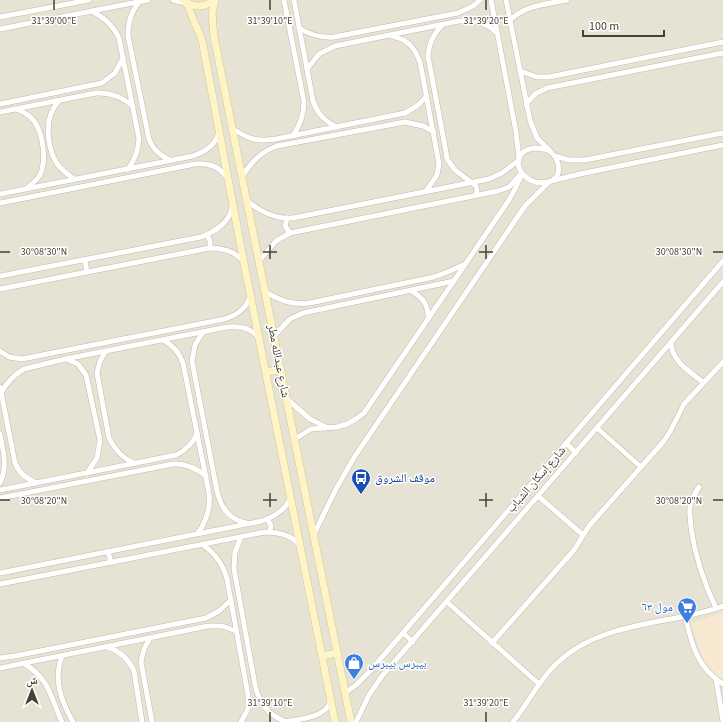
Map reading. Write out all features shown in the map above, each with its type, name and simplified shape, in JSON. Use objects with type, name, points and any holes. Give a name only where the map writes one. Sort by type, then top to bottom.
[{"type":"street","points":[[0,18],[89,0]]},
{"type":"street","points":[[0,29],[148,0]]},
{"type":"street","points":[[173,0],[199,6],[205,5],[214,0]]},
{"type":"street","name":"شارع عبدالله مطر","points":[[214,0],[212,20],[214,37],[351,722]]},
{"type":"street","points":[[299,28],[319,37],[334,37],[458,13],[473,6],[480,0]]},
{"type":"street","points":[[491,0],[516,132],[519,159],[518,166],[525,177],[534,182],[550,182],[580,174],[723,145]]},
{"type":"street","points":[[314,534],[346,472],[375,426],[525,206],[558,174],[559,165],[553,154],[537,138],[530,120],[506,0]]},
{"type":"street","points":[[510,20],[515,15],[528,8],[567,0]]},
{"type":"street","points":[[140,1],[129,21],[128,36],[147,131],[152,146],[157,152],[170,160]]},
{"type":"street","points":[[286,1],[304,102],[303,116],[293,136]]},
{"type":"street","points":[[294,1],[313,101],[319,114],[337,127]]},
{"type":"street","name":"شارع عبدالله مطر","points":[[186,2],[202,40],[250,295],[335,722]]},
{"type":"street","points":[[47,8],[50,19]]},
{"type":"street","points":[[91,11],[102,16],[111,24],[119,38],[139,133],[137,152],[128,169]]},
{"type":"street","points":[[458,13],[460,16],[459,21]]},
{"type":"street","points":[[307,69],[319,54],[336,46],[459,21],[468,20],[480,22],[491,27],[497,33]]},
{"type":"street","points":[[443,25],[432,38],[429,47],[428,60],[447,158],[455,170],[477,188],[476,195]]},
{"type":"street","points":[[202,40],[203,37],[209,34],[214,37]]},
{"type":"street","points":[[390,35],[397,37],[410,45],[415,51],[420,62],[438,153],[438,170],[426,192]]},
{"type":"street","points":[[119,38],[122,36],[128,36]]},
{"type":"street","points":[[334,37],[331,41],[333,45],[336,46]]},
{"type":"street","points":[[520,71],[537,77],[549,77],[723,42]]},
{"type":"street","points":[[526,104],[535,94],[547,88],[723,53]]},
{"type":"street","points":[[0,104],[94,85],[109,78],[118,69],[123,57]]},
{"type":"street","points":[[420,62],[423,59],[428,60]]},
{"type":"street","points":[[94,85],[96,88],[96,93]]},
{"type":"street","points":[[0,112],[96,93],[108,93],[120,97],[133,106]]},
{"type":"street","points":[[233,129],[244,136],[256,140],[276,139],[398,115],[411,110],[427,96]]},
{"type":"street","points":[[60,100],[51,112],[48,127],[53,155],[61,169],[74,180]]},
{"type":"street","points":[[304,102],[309,105],[313,101]]},
{"type":"street","points":[[16,109],[29,116],[35,122],[44,157],[40,175],[34,183],[26,189]]},
{"type":"street","points":[[398,115],[401,118],[400,123]]},
{"type":"street","points":[[242,176],[257,157],[277,146],[405,122],[418,124],[434,132]]},
{"type":"street","points":[[38,129],[44,126],[48,127]]},
{"type":"street","points":[[0,194],[193,156],[210,147],[218,136],[219,130]]},
{"type":"street","points":[[139,133],[147,131]]},
{"type":"street","points":[[0,276],[207,235],[227,219],[232,212],[232,202],[247,200],[266,214],[280,218],[287,218],[472,183],[496,176],[508,169],[530,148],[540,148],[569,160],[585,160],[723,133]]},
{"type":"street","points":[[276,139],[273,143],[274,146],[277,146]]},
{"type":"street","points":[[438,153],[441,154],[446,152]]},
{"type":"street","points":[[44,157],[48,158],[53,155]]},
{"type":"street","points":[[193,156],[196,160],[195,164]]},
{"type":"street","points":[[0,203],[201,163],[214,166],[224,173],[228,180]]},
{"type":"street","points":[[259,261],[276,241],[290,233],[498,191],[509,187],[522,173]]},
{"type":"street","points":[[294,439],[311,429],[337,427],[347,424],[356,420],[364,413],[513,194],[522,173]]},
{"type":"street","points":[[287,218],[285,226],[290,233]]},
{"type":"street","points":[[207,235],[210,241],[210,248]]},
{"type":"street","points":[[0,289],[210,248],[218,248],[233,253],[240,258],[244,264]]},
{"type":"street","points":[[85,260],[87,272]]},
{"type":"street","name":"شارع إسكان الشباب","points":[[345,693],[364,678],[566,443],[721,267],[723,261]]},
{"type":"street","points":[[265,292],[287,302],[302,304],[442,275],[466,263]]},
{"type":"street","points":[[424,279],[426,282],[425,288]]},
{"type":"street","points":[[274,336],[290,319],[303,313],[454,281]]},
{"type":"street","name":"شارع إسكان الشباب","points":[[356,722],[375,686],[723,282]]},
{"type":"street","points":[[410,291],[417,294],[427,305],[428,320]]},
{"type":"street","points":[[0,351],[9,357],[22,359],[226,319],[233,316],[245,307],[249,301],[250,295]]},
{"type":"street","points":[[302,304],[300,309],[303,313]]},
{"type":"street","points":[[226,319],[227,327]]},
{"type":"street","points":[[1,393],[8,381],[24,368],[65,359],[235,326],[250,330],[256,334],[260,340]]},
{"type":"street","points":[[203,332],[195,345],[192,361],[219,500],[222,507],[233,518],[247,524]]},
{"type":"street","points":[[162,340],[173,346],[181,357],[183,363],[206,476],[210,501],[207,518],[198,533]]},
{"type":"street","points":[[107,342],[108,351],[100,361],[97,379],[108,438],[122,456],[134,463]]},
{"type":"street","points":[[671,342],[671,348],[677,359],[703,382]]},
{"type":"street","points":[[22,359],[21,365],[24,368]]},
{"type":"street","points":[[65,359],[78,364],[86,375],[100,440],[97,458],[87,473]]},
{"type":"street","points":[[183,363],[186,361],[192,361]]},
{"type":"street","points":[[492,643],[574,550],[589,526],[668,435],[684,404],[723,362]]},
{"type":"street","points":[[266,372],[281,370]]},
{"type":"street","points":[[88,381],[92,378],[97,379]]},
{"type":"street","points":[[0,387],[15,462],[21,474],[38,483]]},
{"type":"street","points":[[287,399],[310,419],[327,427]]},
{"type":"street","points":[[597,428],[641,467]]},
{"type":"street","points":[[0,490],[176,455],[190,447],[195,440],[197,433]]},
{"type":"street","points":[[0,434],[5,464],[5,470],[0,483]]},
{"type":"street","points":[[100,440],[103,441],[108,438]]},
{"type":"street","points":[[566,443],[576,453]]},
{"type":"street","points":[[176,455],[178,458],[177,464]]},
{"type":"street","points":[[5,464],[11,465],[15,462]]},
{"type":"street","points":[[0,498],[177,464],[196,468],[206,476]]},
{"type":"street","points":[[73,476],[75,484]]},
{"type":"street","points":[[700,487],[693,497],[690,505],[691,523],[700,569],[716,608]]},
{"type":"street","points":[[538,496],[583,535]]},
{"type":"street","points":[[0,572],[267,519],[284,508],[289,503],[291,498]]},
{"type":"street","points":[[210,501],[215,503],[219,500]]},
{"type":"street","points":[[267,519],[271,525],[270,532]]},
{"type":"street","points":[[0,584],[270,532],[285,535],[291,538],[298,542],[301,548]]},
{"type":"street","points":[[242,537],[234,556],[235,578],[255,685],[260,701],[271,714],[285,722],[310,720],[325,709],[330,704],[331,700]]},
{"type":"street","points":[[203,544],[221,563],[227,580],[249,702],[248,709],[241,722]]},
{"type":"street","points":[[108,551],[111,563]]},
{"type":"street","points":[[227,580],[230,577],[235,578]]},
{"type":"street","points":[[0,658],[206,618],[219,611],[230,600]]},
{"type":"street","points":[[447,602],[539,684]]},
{"type":"street","points":[[513,722],[547,673],[565,656],[590,641],[610,633],[635,626],[723,606]]},
{"type":"street","points":[[684,616],[691,642],[698,658],[703,666],[723,684]]},
{"type":"street","points":[[206,618],[209,622],[208,626]]},
{"type":"street","points":[[0,668],[208,626],[222,626],[236,631]]},
{"type":"street","points":[[403,633],[413,642]]},
{"type":"street","points":[[150,638],[142,656],[142,670],[152,722]]},
{"type":"street","points":[[106,647],[114,649],[126,658],[134,671],[142,720],[150,716]]},
{"type":"street","points":[[322,656],[337,653]]},
{"type":"street","points":[[62,656],[57,677],[66,709],[73,722]]},
{"type":"street","points":[[9,657],[8,662],[10,666]]},
{"type":"street","points":[[23,663],[37,673],[45,683],[62,722]]},
{"type":"street","points":[[134,671],[139,668],[142,670]]},
{"type":"street","points":[[716,679],[723,721]]},
{"type":"street","points":[[247,686],[252,687],[255,685]]},
{"type":"street","points":[[51,694],[55,691],[60,691]]},
{"type":"shaded area","points":[[0,0],[723,0],[723,722],[0,722]]},
{"type":"shaded area","points":[[723,612],[723,679],[713,673],[704,663],[691,623]]},
{"type":"place","name":"موقف الشروق","points":[[361,495]]},
{"type":"place","name":"مول ٦٣","points":[[687,624]]},
{"type":"place","name":"بيبرس بيبرس","points":[[354,680]]}]
